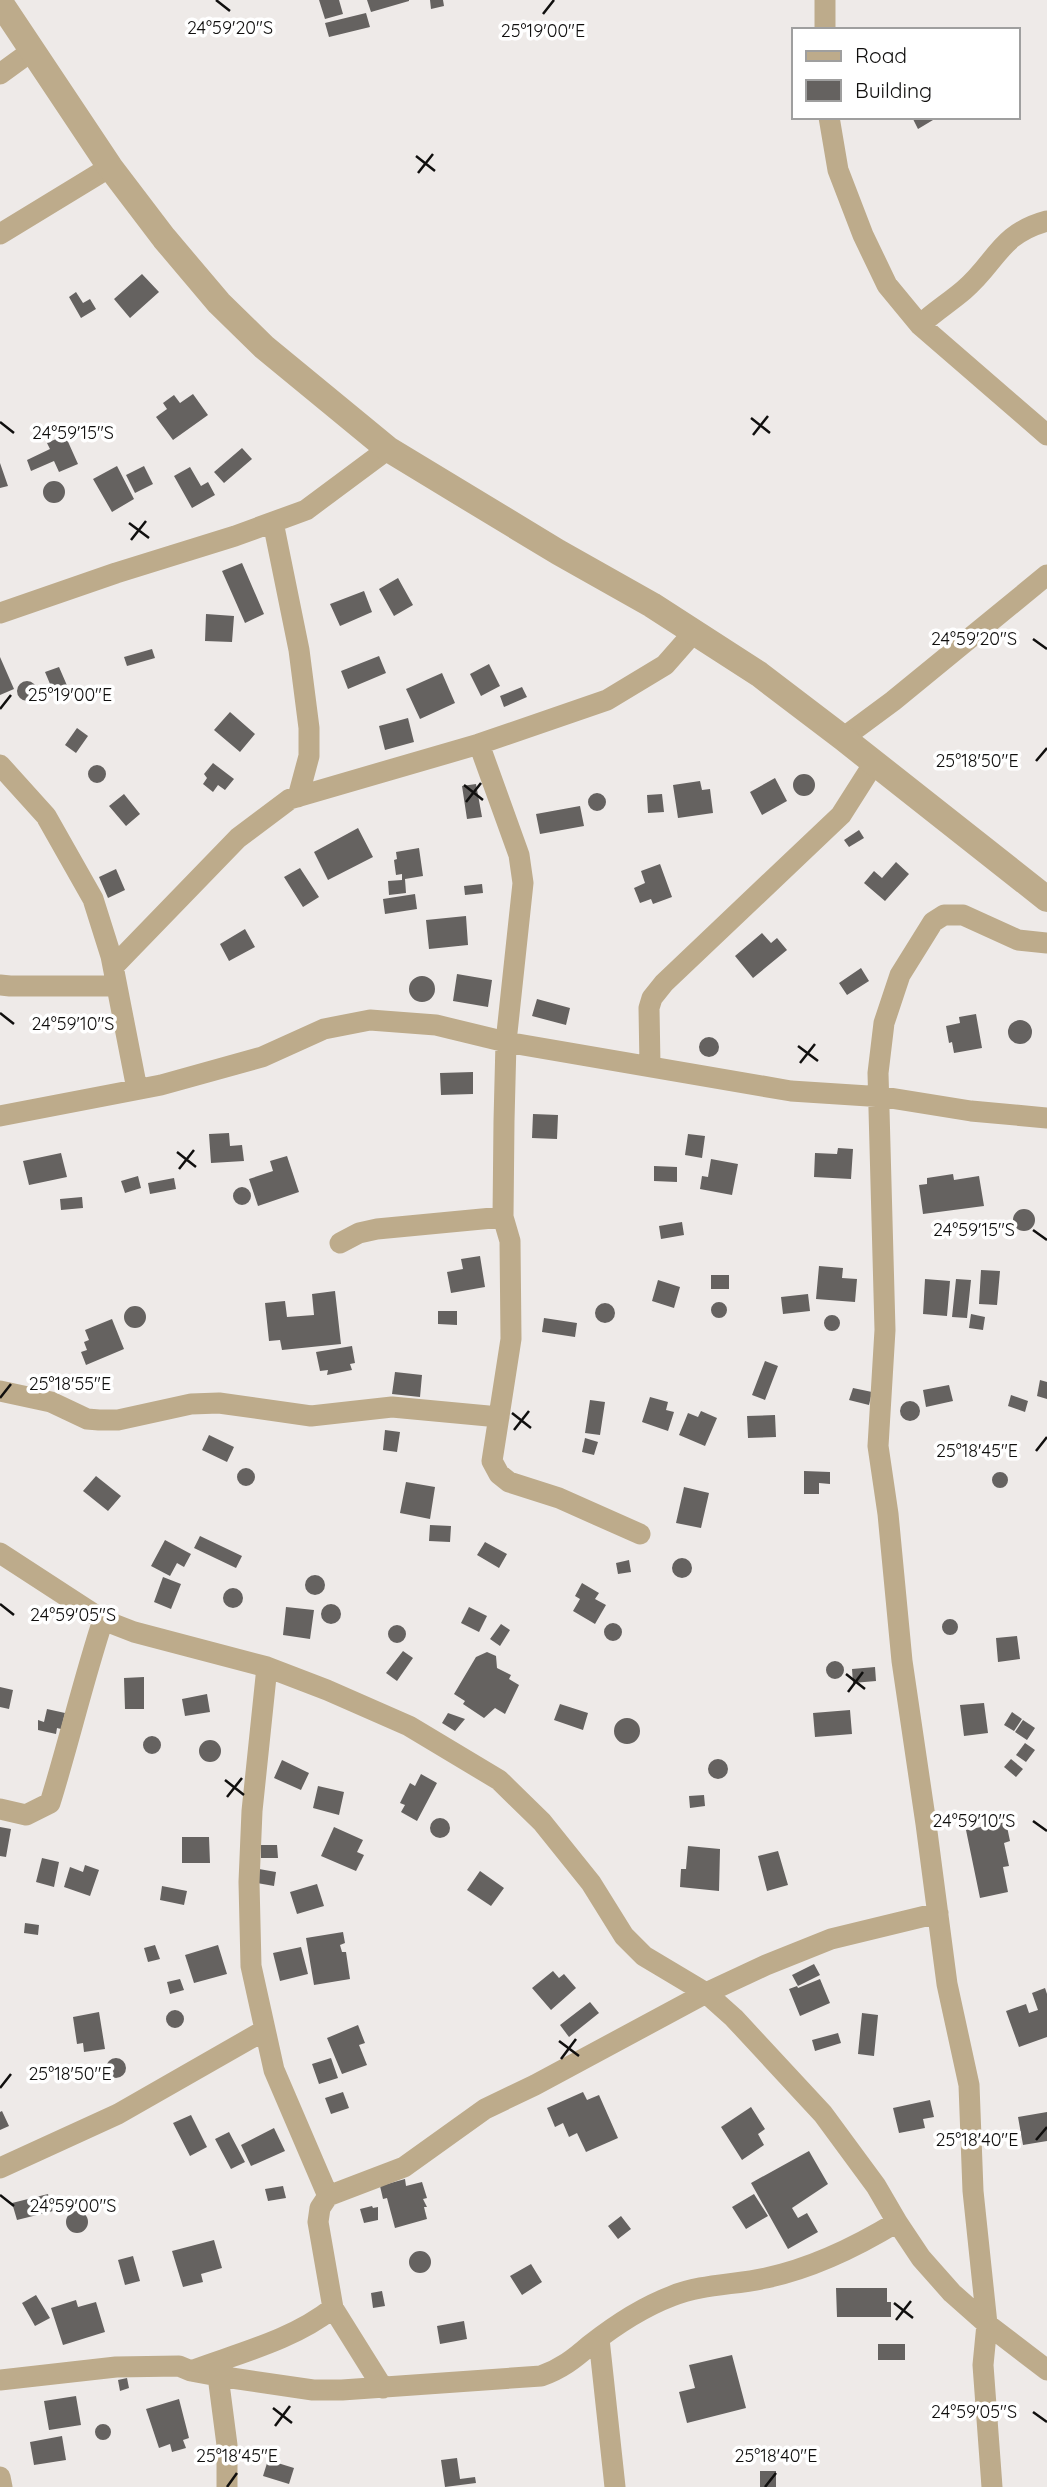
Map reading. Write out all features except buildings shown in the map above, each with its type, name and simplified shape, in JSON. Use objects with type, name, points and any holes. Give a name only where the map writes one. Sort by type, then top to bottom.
[{"type":"street","points":[[825,0],[825,28]]},
{"type":"street","points":[[0,2],[110,167],[164,238],[219,303],[264,347],[388,449],[558,552],[652,605],[759,674],[844,738],[1047,900]]},
{"type":"street","points":[[0,75],[33,50]]},
{"type":"street","points":[[829,119],[838,170],[863,235],[887,285],[920,325],[1047,435]]},
{"type":"street","points":[[0,234],[110,167]]},
{"type":"street","points":[[920,325],[963,291],[1009,240],[1021,231],[1047,221]]},
{"type":"street","points":[[0,612],[306,510],[388,449]]},
{"type":"street","points":[[273,522],[299,650],[309,728],[309,755],[298,797]]},
{"type":"street","points":[[844,738],[1047,575]]},
{"type":"street","points":[[0,985],[115,977],[238,838],[268,814],[298,797],[479,744],[607,700],[665,665],[694,632]]},
{"type":"street","points":[[479,744],[519,855],[523,883],[506,1042],[503,1217],[510,1241],[511,1339],[492,1461],[499,1474],[509,1482],[559,1498],[640,1534]]},
{"type":"street","points":[[649,1065],[649,1008],[652,998],[664,983],[841,815],[874,763]]},
{"type":"street","points":[[0,765],[46,816],[93,899],[115,977],[137,1089]]},
{"type":"street","points":[[992,2487],[983,2365],[987,2324],[973,2190],[968,2085],[947,1984],[902,1661],[888,1514],[878,1446],[885,1331],[878,1097],[884,1023],[900,975],[933,922],[944,915],[962,915],[1018,940],[1047,943]]},
{"type":"street","points":[[0,1116],[162,1085],[262,1057],[324,1029],[370,1020],[436,1025],[506,1042],[792,1091],[878,1097],[971,1111],[1047,1118]]},
{"type":"street","points":[[340,1243],[359,1233],[377,1229],[503,1217]]},
{"type":"street","points":[[0,1391],[51,1402],[87,1419],[99,1420],[118,1420],[191,1404],[219,1403],[311,1416],[392,1407],[499,1417]]},
{"type":"street","points":[[0,1553],[103,1620],[134,1632],[267,1667],[409,1726],[499,1780],[542,1822],[590,1883],[624,1936],[644,1956],[706,1993],[734,2018],[823,2114],[876,2186],[921,2258],[952,2293],[1047,2370]]},
{"type":"street","points":[[0,1809],[26,1815],[50,1802],[103,1620]]},
{"type":"street","points":[[267,1667],[251,1811],[251,1966],[274,2070],[328,2196]]},
{"type":"street","points":[[383,2388],[334,2308],[318,2222],[320,2208],[328,2196],[404,2168],[485,2109],[706,1993],[766,1965],[831,1940],[938,1913]]},
{"type":"street","points":[[0,2168],[118,2114],[265,2030]]},
{"type":"street","points":[[0,2380],[116,2367],[179,2365],[191,2371],[313,2390],[383,2388],[541,2376],[558,2370],[638,2312],[670,2296],[695,2288],[766,2278],[799,2269],[859,2245],[897,2222]]},
{"type":"street","points":[[191,2371],[309,2326],[334,2308]]},
{"type":"street","points":[[599,2339],[615,2487]]},
{"type":"street","points":[[218,2376],[227,2445],[227,2487]]},
{"type":"street","points":[[0,2477],[2,2487]]}]
